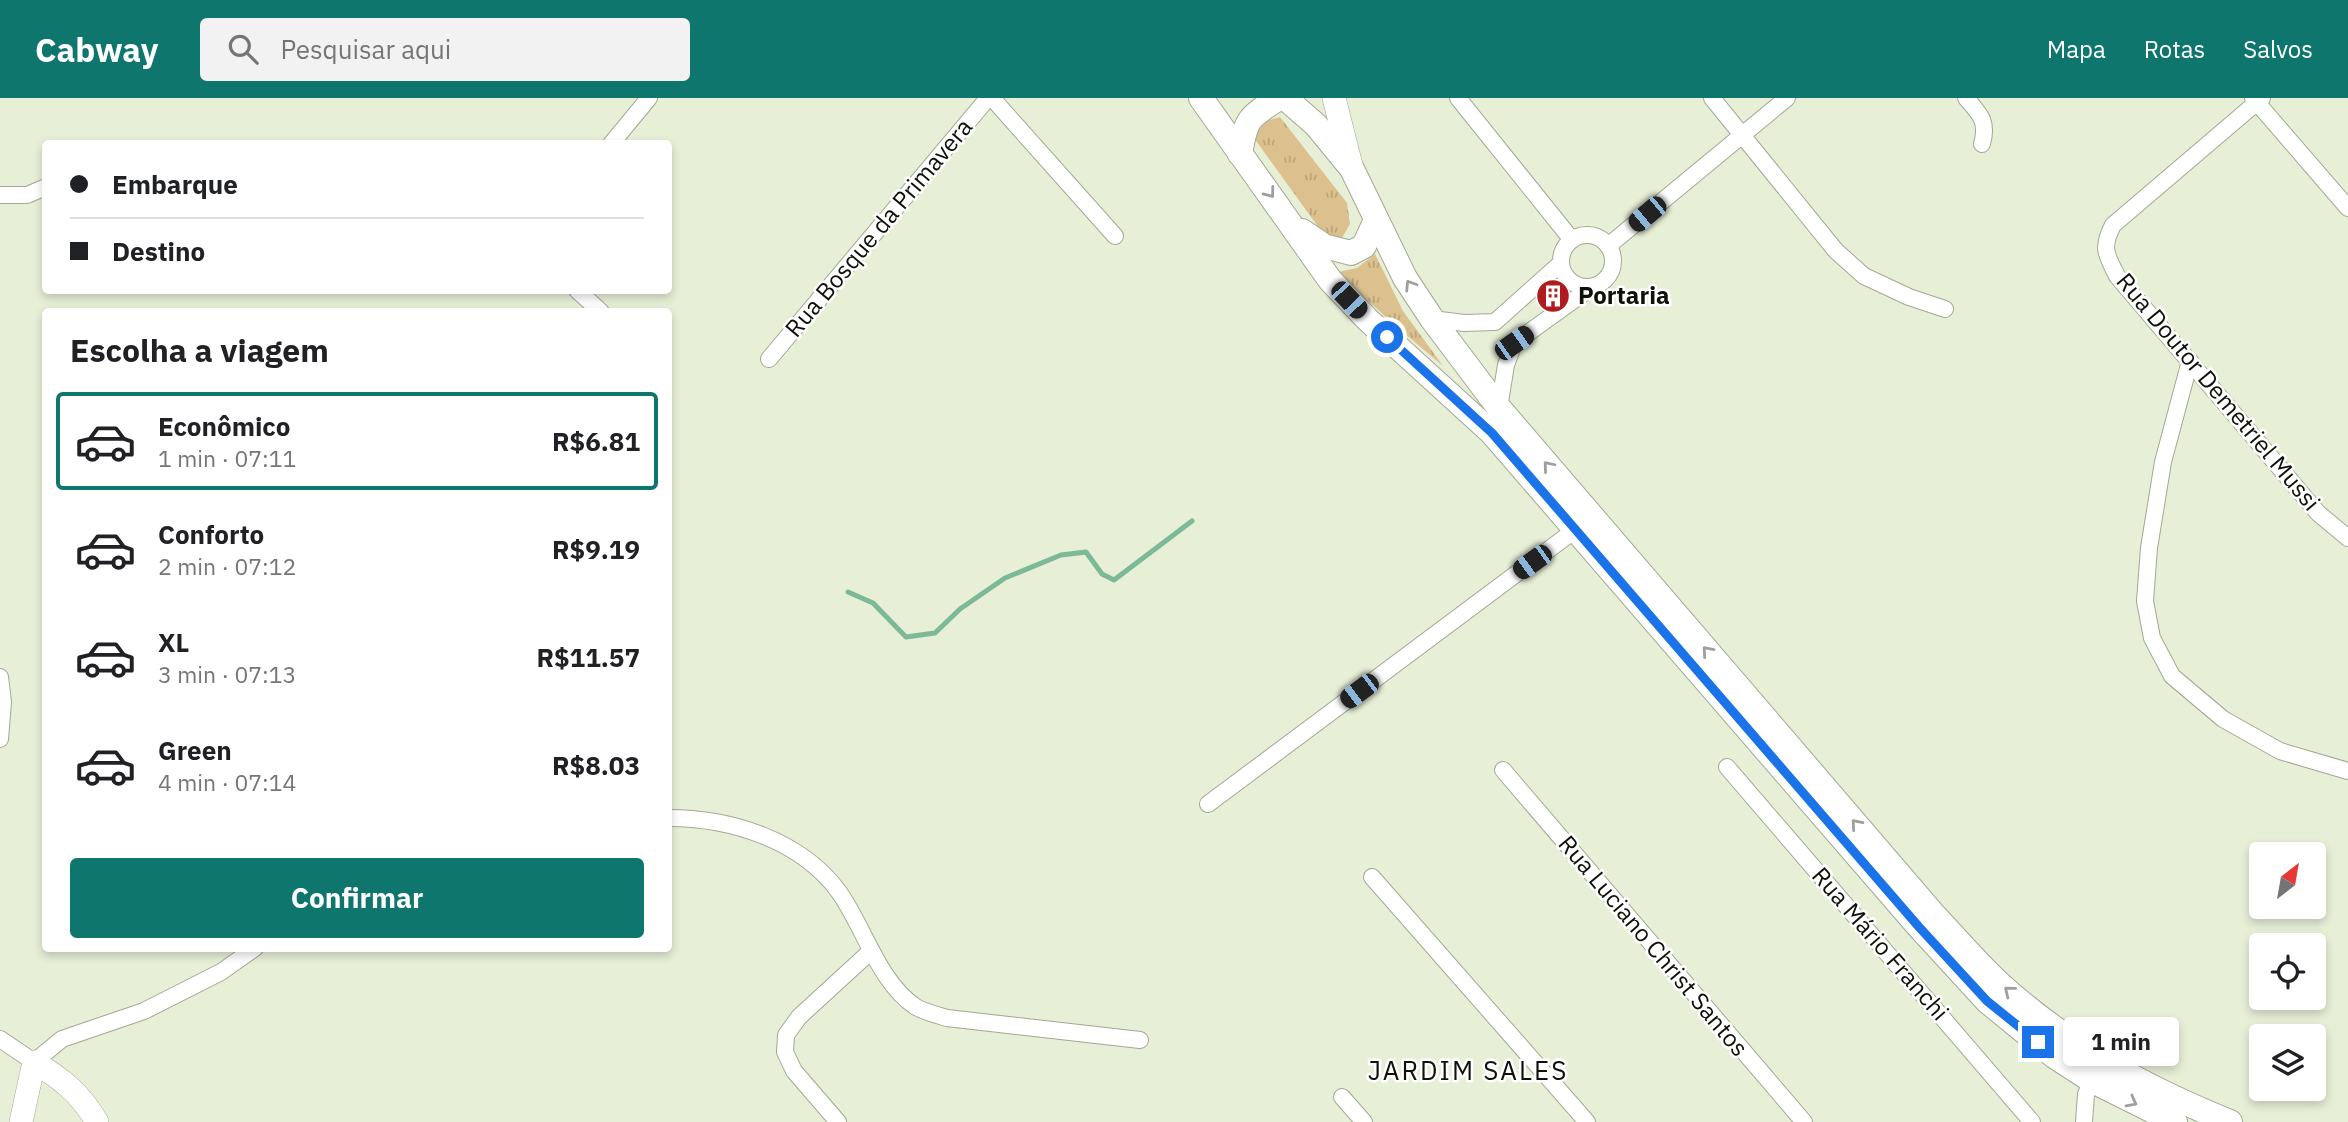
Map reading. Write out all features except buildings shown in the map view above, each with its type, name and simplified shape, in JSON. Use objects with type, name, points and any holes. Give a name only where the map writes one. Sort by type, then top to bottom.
[{"type":"main road","points":[[1201,98],[1330,280],[1368,320],[1492,433],[1919,927],[1987,1001],[2054,1056],[2230,1122]]},
{"type":"main road","points":[[1240,154],[1244,129],[1253,115],[1279,98]]},
{"type":"main road","points":[[1285,98],[1316,125],[1352,169],[1405,278],[1432,319],[1499,408],[1934,915],[2000,984],[2065,1037],[2097,1071],[2175,1122]]},
{"type":"main road","points":[[1293,225],[1324,246],[1351,253],[1364,246],[1376,220]]},
{"type":"street","points":[[614,140],[649,98]]},
{"type":"street","points":[[990,98],[1115,236]]},
{"type":"street","name":"Rua Bosque da Primavera","points":[[769,359],[990,98]]},
{"type":"street","points":[[1334,98],[1352,169]]},
{"type":"street","points":[[1458,98],[1572,240]]},
{"type":"street","points":[[1712,98],[1836,251],[1864,276],[1909,297],[1945,309]]},
{"type":"street","points":[[1608,246],[1787,98]]},
{"type":"street","points":[[1966,98],[1980,114],[1986,130],[1982,144]]},
{"type":"street","points":[[2257,100],[2348,208]]},
{"type":"street","name":"Rua Doutor Demetriel Mussi","points":[[2257,100],[2113,225],[2106,239],[2105,251],[2117,276],[2318,513],[2348,537]]},
{"type":"street","points":[[0,195],[27,195],[42,189]]},
{"type":"street","points":[[1432,319],[1464,323],[1495,322],[1561,263],[1565,247],[1572,240],[1591,236],[1601,239],[1608,246],[1612,254],[1611,271],[1607,278],[1514,343],[1506,365],[1499,408]]},
{"type":"street","points":[[1561,263],[1568,279],[1583,287],[1592,287]]},
{"type":"street","points":[[581,294],[597,308]]},
{"type":"street","points":[[1495,322],[1514,343]]},
{"type":"street","points":[[2190,361],[2163,462],[2149,548],[2145,601],[2152,638],[2172,676],[2224,719],[2280,751],[2348,771]]},
{"type":"street","points":[[1208,804],[1576,530]]},
{"type":"street","points":[[0,677],[3,702],[0,739]]},
{"type":"street","name":"Rua Mário Franchi","points":[[1727,767],[2032,1122]]},
{"type":"street","name":"Rua Luciano Christ Santos","points":[[1503,770],[1804,1122]]},
{"type":"street","points":[[672,818],[695,818],[740,827],[778,842],[812,862],[839,893],[895,988],[917,1008],[947,1018],[1140,1040]]},
{"type":"street","points":[[1371,877],[1587,1122]]},
{"type":"street","points":[[838,1122],[793,1071],[785,1052],[786,1035],[799,1017],[871,951]]},
{"type":"street","points":[[21,1122],[34,1062],[62,1039],[144,1011],[221,972],[249,952]]},
{"type":"street","points":[[0,1039],[62,1079],[86,1102],[97,1122]]},
{"type":"street","points":[[2084,1122],[2086,1094],[2097,1071]]},
{"type":"street","points":[[1342,1097],[1364,1122]]},
{"type":"green space","points":[[1280,117],[1347,203],[1350,224],[1342,238],[1330,239],[1319,228],[1254,138],[1265,121]]},
{"type":"green space","points":[[1375,254],[1403,311],[1443,366],[1338,272],[1357,268]]},
{"type":"waterway","points":[[848,592],[873,603],[906,637],[935,633],[960,609],[1005,578],[1061,555],[1086,552],[1102,574],[1114,580],[1192,521]]},
{"type":"place","name":"Portaria","points":[[1553,296]]},
{"type":"district","name":"JARDIM SALES","points":[[1468,1071]]},
{"type":"route","points":[[1387,337],[1492,433],[1919,927],[1987,1001],[2038,1042]]}]
